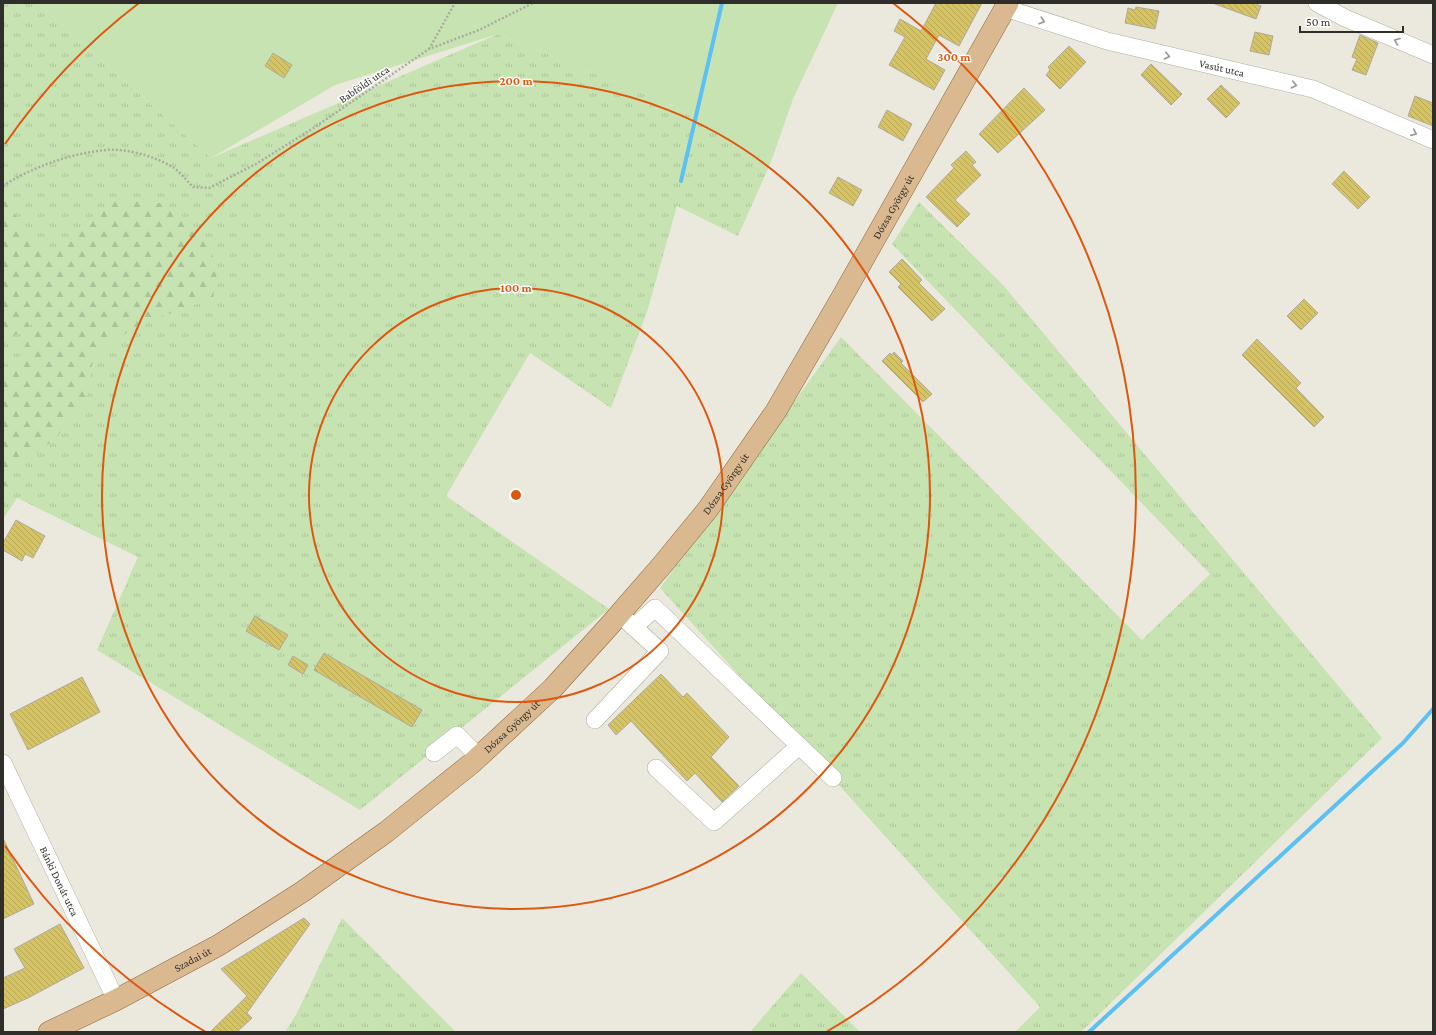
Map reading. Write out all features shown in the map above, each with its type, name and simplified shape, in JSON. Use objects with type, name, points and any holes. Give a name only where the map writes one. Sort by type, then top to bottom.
[{"type":"main road","name":"Dózsa György út","points":[[329,873],[386,832],[479,757],[627,621],[664,564],[708,509],[776,410],[858,270],[1007,6]]},
{"type":"main road","name":"Szadai út","points":[[49,1032],[116,1000],[219,945],[329,873]]},
{"type":"street","points":[[1317,3],[1345,18],[1433,55]]},
{"type":"street","name":"Vasút utca","points":[[1007,6],[1107,41],[1313,89],[1433,140]]},
{"type":"street","points":[[595,720],[660,651],[627,621],[655,608],[833,778]]},
{"type":"street","points":[[434,753],[457,735],[479,757]]},
{"type":"street","points":[[656,768],[714,822],[798,746]]},
{"type":"street","name":"Bánki Donát utca","points":[[3,763],[116,1000]]},
{"type":"path","points":[[429,49],[455,3]]},
{"type":"path","name":"Babföldi utca","points":[[3,186],[17,177],[66,158],[107,150],[128,151],[156,159],[175,169],[193,187],[209,188],[256,164],[306,133],[429,49],[479,30],[533,3]]},
{"type":"green space","points":[[3,3],[38,3],[211,158],[498,34],[677,107],[710,129],[771,162],[738,236],[677,206],[647,312],[611,408],[530,353],[446,496],[609,609],[360,810],[97,650],[138,557],[17,498],[3,519]]},
{"type":"green space","points":[[38,3],[838,3],[793,99],[771,162],[710,129],[677,107],[498,34],[335,85],[211,158]]},
{"type":"green space","points":[[3,191],[9,198],[24,237],[46,255],[120,198],[165,204],[192,223],[218,265],[213,298],[138,325],[94,355],[86,398],[56,438],[17,469],[3,490],[3,373],[19,357],[39,320],[3,343]]},
{"type":"green space","points":[[919,202],[1003,285],[1382,738],[1081,1032],[1015,1032],[1040,1007],[660,588],[841,337],[1142,640],[1210,574],[892,244]]},
{"type":"green space","points":[[342,918],[456,1032],[285,1032],[297,1013]]},
{"type":"green space","points":[[801,973],[860,1032],[750,1032]]},
{"type":"building","points":[[936,3],[982,3],[959,46],[939,35],[926,59],[945,70],[934,90],[889,65],[905,37],[894,31],[900,19],[921,31]]},
{"type":"building","points":[[1215,3],[1253,3],[1261,6],[1256,19]]},
{"type":"building","points":[[1136,7],[1159,11],[1155,29],[1125,23],[1128,8],[1135,10]]},
{"type":"building","points":[[1255,32],[1273,36],[1269,55],[1250,51]]},
{"type":"building","points":[[1360,35],[1378,43],[1366,75],[1352,70],[1357,59],[1352,57]]},
{"type":"building","points":[[1069,46],[1086,62],[1060,89],[1046,75],[1050,70],[1048,67]]},
{"type":"building","points":[[273,53],[292,65],[284,78],[265,66]]},
{"type":"building","points":[[1151,64],[1182,94],[1171,105],[1141,75]]},
{"type":"building","points":[[1221,85],[1240,103],[1226,118],[1207,99]]},
{"type":"building","points":[[1024,88],[1045,110],[998,153],[979,134]]},
{"type":"building","points":[[1415,96],[1433,103],[1433,126],[1408,116]]},
{"type":"building","points":[[887,110],[912,124],[903,141],[878,127]]},
{"type":"building","points":[[966,151],[976,162],[972,165],[981,175],[955,200],[970,214],[957,227],[926,197],[954,168],[951,165]]},
{"type":"building","points":[[1344,171],[1370,197],[1358,209],[1332,184]]},
{"type":"building","points":[[838,177],[862,190],[853,206],[829,193]]},
{"type":"building","points":[[902,259],[922,280],[919,283],[945,309],[932,321],[898,287],[901,284],[889,272]]},
{"type":"building","points":[[1304,299],[1318,313],[1301,330],[1287,316]]},
{"type":"building","points":[[1257,339],[1301,383],[1296,388],[1324,417],[1314,427],[1242,355]]},
{"type":"building","points":[[894,352],[903,361],[901,363],[932,394],[923,402],[882,361],[890,353],[892,355]]},
{"type":"building","points":[[16,520],[45,536],[33,558],[25,554],[22,561],[3,550],[3,543]]},
{"type":"building","points":[[255,616],[288,635],[279,650],[246,631]]},
{"type":"building","points":[[324,653],[422,710],[412,727],[314,670]]},
{"type":"building","points":[[293,656],[308,665],[303,674],[288,665]]},
{"type":"building","points":[[661,674],[683,697],[687,693],[729,737],[711,757],[739,786],[722,802],[695,773],[687,781],[631,721],[616,735],[608,725]]},
{"type":"building","points":[[82,677],[100,712],[28,750],[10,714]]},
{"type":"building","points":[[3,838],[34,904],[3,919]]},
{"type":"building","points":[[304,918],[310,924],[247,1013],[252,1018],[237,1032],[210,1032],[247,996],[221,969]]},
{"type":"building","points":[[60,924],[84,968],[28,998],[3,1009],[3,978],[25,968],[14,949]]},
{"type":"waterway","points":[[681,181],[722,3]]},
{"type":"waterway","points":[[1089,1032],[1403,743],[1433,709]]}]
